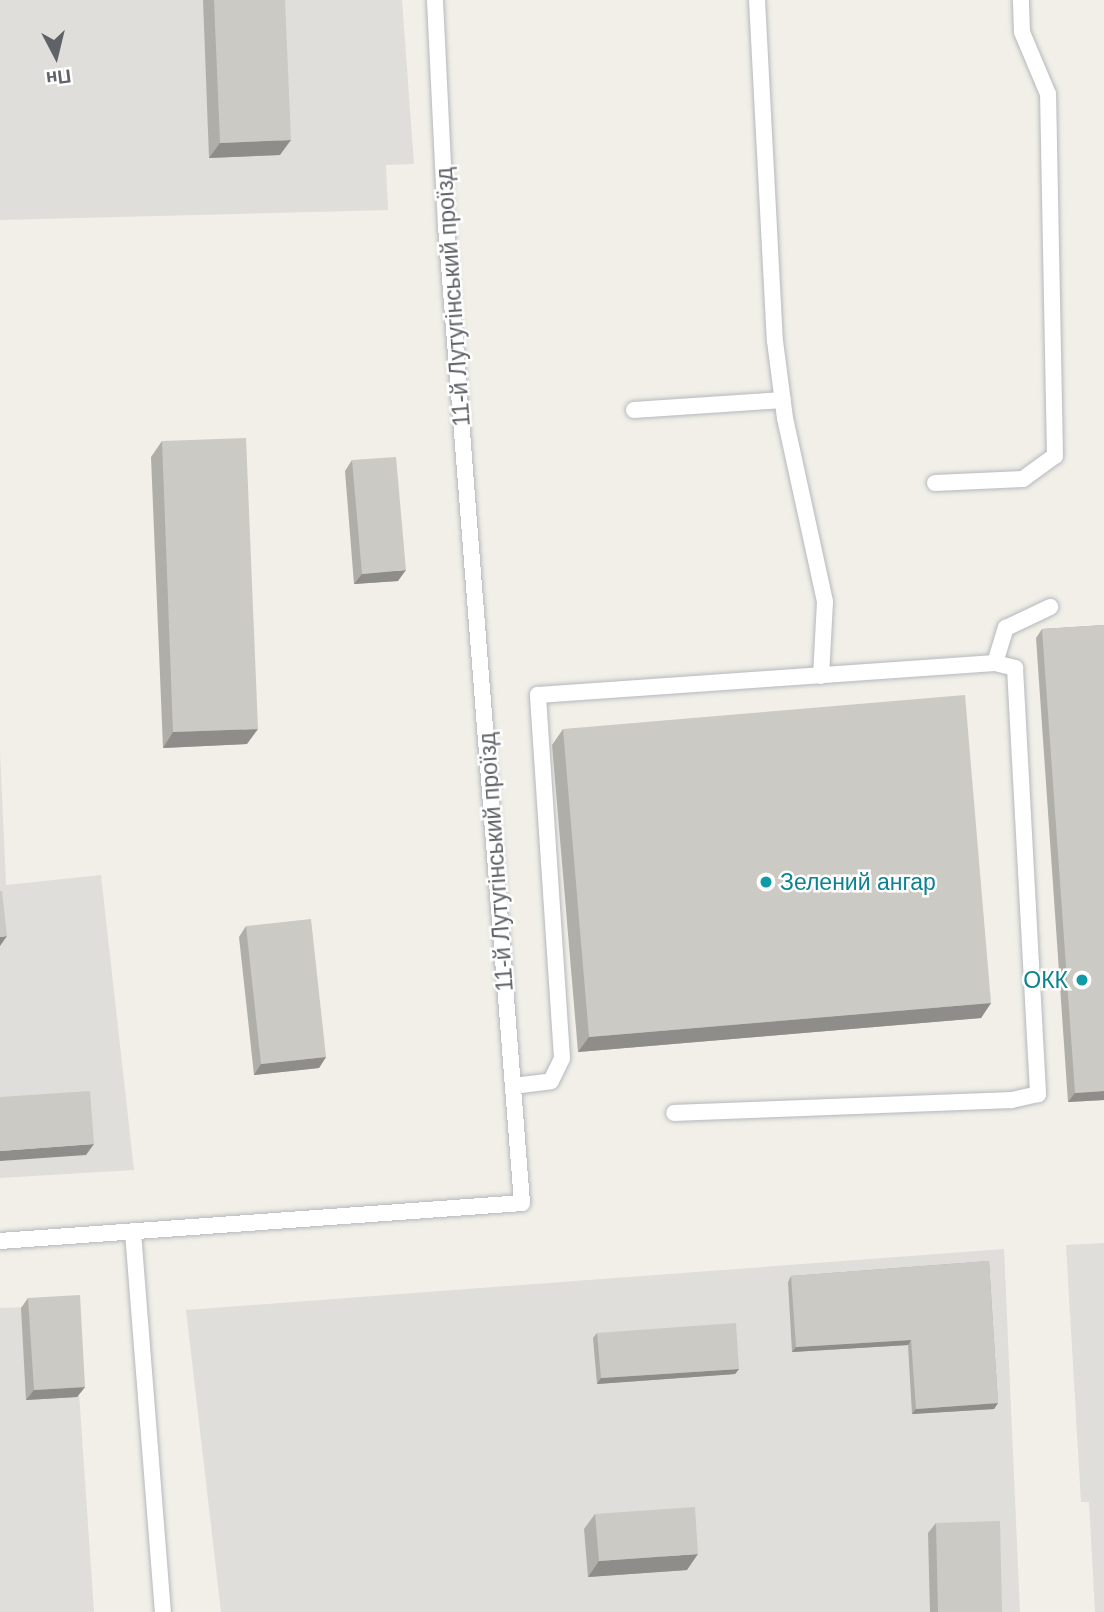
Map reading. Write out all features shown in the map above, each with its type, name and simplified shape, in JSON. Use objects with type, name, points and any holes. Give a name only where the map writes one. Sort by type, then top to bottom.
[{"type":"lane","name":"11-й Лутугінський проїзд","points":[[0,1241],[522,1203],[446,226],[435,0]]},
{"type":"lane","points":[[757,0],[775,341],[783,400],[825,602],[821,676]]},
{"type":"lane","points":[[935,483],[1023,479],[1055,456],[1048,94],[1022,32],[1021,0]]},
{"type":"lane","points":[[634,410],[783,400]]},
{"type":"lane","points":[[995,663],[1006,628],[1051,607]]},
{"type":"lane","points":[[513,1086],[551,1081],[562,1058],[538,695],[995,663],[1014,668],[1038,1094],[1011,1100],[674,1113]]},
{"type":"lane","points":[[133,1232],[163,1612]]},
{"type":"shaded area","points":[[0,0],[402,0],[414,164],[386,165],[388,210],[0,220]]},
{"type":"shaded area","points":[[0,751],[6,885],[101,875],[134,1170],[0,1178]]},
{"type":"shaded area","points":[[1104,1243],[1104,1612],[1095,1612],[1089,1502],[1081,1502],[1066,1245]]},
{"type":"shaded area","points":[[1004,1249],[1020,1612],[221,1612],[186,1310]]},
{"type":"shaded area","points":[[73,1305],[94,1612],[0,1612],[0,1308]]},
{"type":"building","points":[[214,0],[285,0],[291,140],[220,143]]},
{"type":"building","points":[[246,438],[258,729],[173,732],[162,441]]},
{"type":"building","points":[[396,457],[406,570],[362,574],[352,460]]},
{"type":"building","name":"ОКК","points":[[1104,625],[1104,1091],[1075,1093],[1042,629]]},
{"type":"building","name":"Зелений ангар","points":[[965,695],[991,1003],[589,1037],[563,729]]},
{"type":"building","points":[[0,891],[7,936],[0,937]]},
{"type":"building","points":[[311,919],[326,1057],[261,1064],[246,926]]},
{"type":"building","points":[[90,1091],[94,1144],[0,1151],[0,1097]]},
{"type":"building","points":[[989,1261],[998,1403],[916,1409],[911,1340],[796,1347],[791,1276]]},
{"type":"building","points":[[80,1295],[85,1387],[34,1390],[28,1298]]},
{"type":"building","points":[[736,1323],[739,1369],[601,1378],[597,1333]]},
{"type":"building","points":[[695,1507],[698,1554],[599,1561],[595,1514]]},
{"type":"building","points":[[1000,1521],[1002,1612],[938,1612],[936,1523]]},
{"type":"place","name":"Зелений ангар","points":[[766,882]]},
{"type":"place","name":"ОКК","points":[[1082,980]]}]
